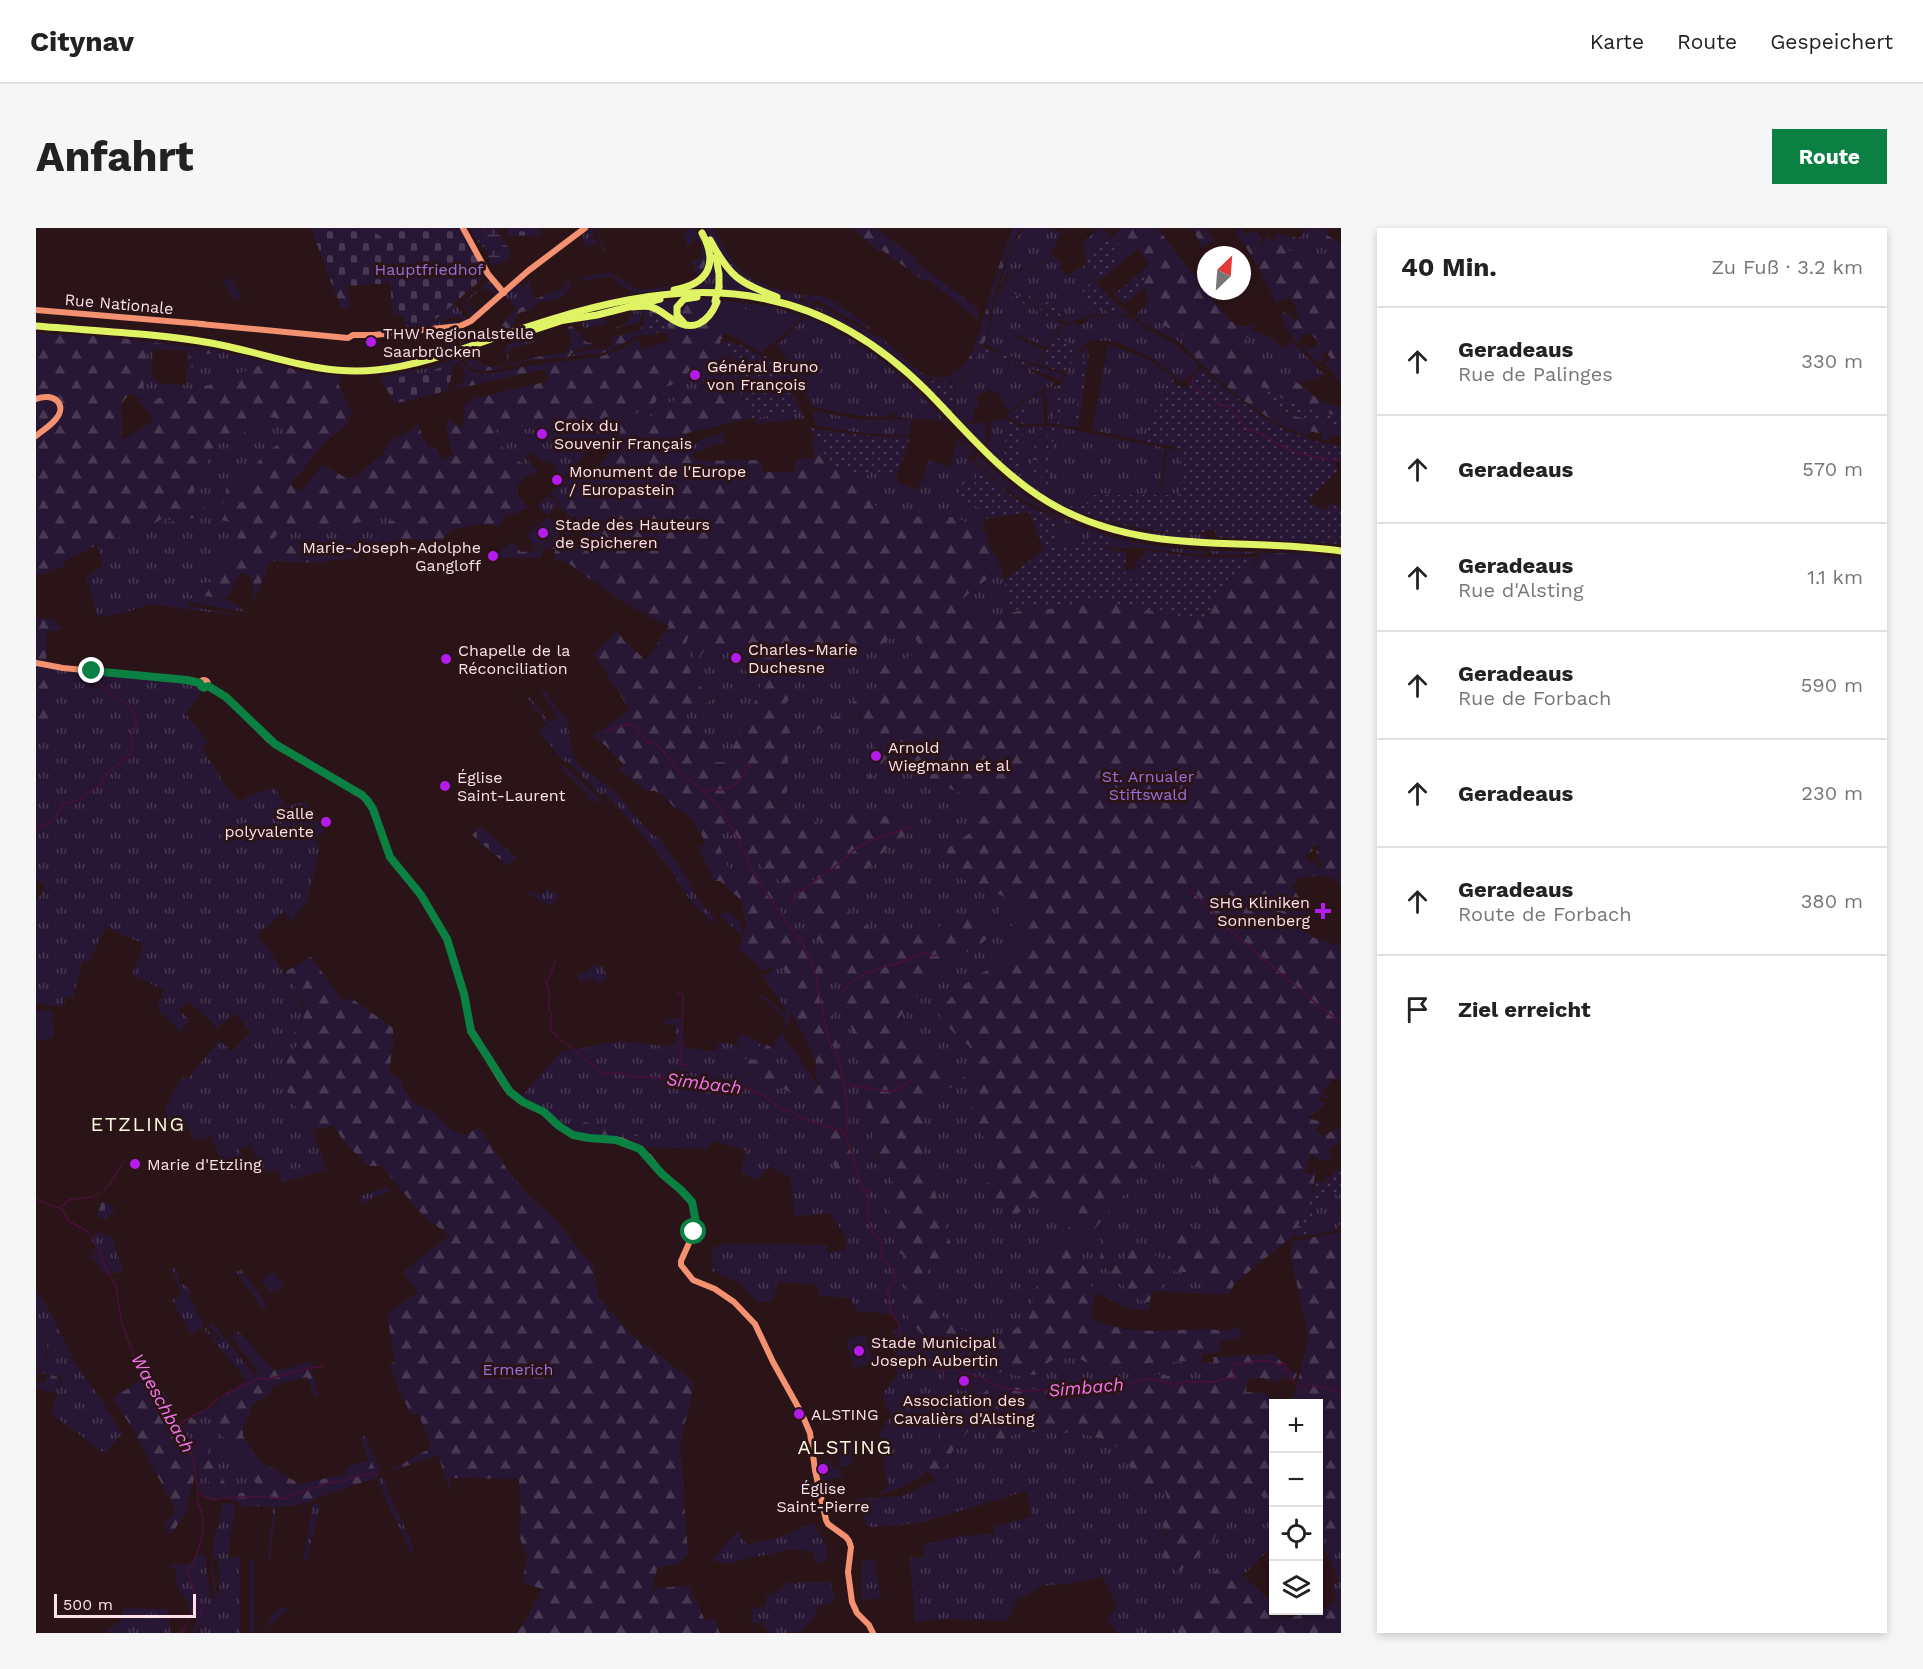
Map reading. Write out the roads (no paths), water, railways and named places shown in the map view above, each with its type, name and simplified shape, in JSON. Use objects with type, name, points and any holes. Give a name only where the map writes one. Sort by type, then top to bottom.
[{"type":"highway","points":[[701,230],[725,267],[741,282],[846,328],[888,356],[1000,466],[1046,501],[1078,518],[1110,530],[1200,546]]},
{"type":"highway","points":[[701,230],[718,264],[720,289]]},
{"type":"highway","points":[[374,372],[428,360],[622,298],[695,284],[703,278],[709,268],[711,257],[710,248],[701,230]]},
{"type":"highway","points":[[565,320],[632,308],[651,307],[680,323],[692,326],[699,324],[707,318],[720,289],[721,273],[715,249]]},
{"type":"highway","points":[[604,305],[660,295],[720,289]]},
{"type":"highway","points":[[673,290],[720,289],[804,309]]},
{"type":"highway","points":[[700,296],[688,298],[679,304],[676,312],[681,320],[691,324],[700,321],[710,312],[716,302]]},
{"type":"highway","points":[[36,328],[194,340],[313,368],[341,372],[374,372],[428,364],[612,307],[660,299],[700,296],[734,297],[766,302],[802,312],[838,327],[866,344],[895,367],[997,469],[1043,504],[1084,524],[1120,536],[1162,544],[1341,553]]},
{"type":"highway","points":[[632,308],[660,299]]},
{"type":"main road","points":[[463,228],[488,274],[504,293]]},
{"type":"main road","points":[[348,334],[443,329],[467,324],[585,228]]},
{"type":"main road","name":"Rue Nationale","points":[[36,310],[348,334]]},
{"type":"main road","points":[[348,334],[379,334]]},
{"type":"main road","points":[[36,399],[51,396],[60,406],[55,420],[36,436]]},
{"type":"main road","points":[[36,663],[63,668],[187,680],[200,683],[202,688],[208,686],[226,697],[268,739],[282,749],[362,795],[373,809],[390,857],[421,895],[447,939],[464,994],[471,1031],[507,1089],[518,1099],[544,1112],[573,1135],[623,1141],[640,1149],[693,1205],[696,1228],[681,1265],[693,1280],[723,1294],[752,1319],[806,1423],[812,1444],[814,1470],[828,1524],[846,1537],[851,1547],[848,1572],[852,1602],[873,1633]]},
{"type":"waterway","points":[[483,228],[486,232]]},
{"type":"waterway","points":[[1193,377],[1193,386],[1220,405],[1228,406],[1230,409]]},
{"type":"waterway","points":[[1232,411],[1247,428],[1266,436],[1277,444],[1301,454],[1341,460]]},
{"type":"waterway","points":[[36,831],[53,821],[64,804],[81,799],[98,786],[107,774],[130,754],[132,749],[131,734],[136,727],[133,711],[92,676]]},
{"type":"waterway","points":[[605,732],[629,724],[635,727],[648,743],[658,745],[676,768],[719,806],[760,884],[804,946],[815,973],[829,1041],[837,1054],[845,1087],[847,1114]]},
{"type":"waterway","points":[[704,791],[726,789],[735,785],[752,764]]},
{"type":"waterway","points":[[792,903],[795,895],[854,850],[911,826]]},
{"type":"waterway","points":[[1190,889],[1237,936],[1341,1023]]},
{"type":"waterway","points":[[843,993],[855,979],[866,974],[922,954],[930,955]]},
{"type":"waterway","points":[[932,956],[937,955]]},
{"type":"waterway","name":"Simbach","points":[[556,959],[546,982],[550,997],[548,1007],[552,1015],[550,1023],[552,1031],[559,1038]]},
{"type":"waterway","points":[[678,993],[683,995],[681,1064],[688,1065]]},
{"type":"waterway","name":"Simbach","points":[[561,1040],[600,1071],[608,1074],[613,1072],[635,1077],[736,1084],[765,1096],[781,1109],[790,1110],[797,1116],[842,1132],[848,1141],[857,1170]]},
{"type":"waterway","points":[[850,1085],[892,1092],[911,1081]]},
{"type":"waterway","points":[[846,1134],[848,1115]]},
{"type":"waterway","points":[[103,1191],[124,1161]]},
{"type":"waterway","name":"Simbach","points":[[858,1172],[861,1187],[868,1191],[870,1226],[883,1244],[881,1257],[889,1265],[894,1276],[894,1284],[887,1290],[891,1303],[890,1313],[898,1322],[907,1344],[926,1358],[939,1372],[952,1367],[963,1373],[982,1377],[1001,1387],[1019,1391],[1114,1387],[1146,1379],[1176,1385],[1179,1382],[1215,1382],[1235,1378],[1231,1367],[1235,1363],[1268,1361],[1280,1366],[1281,1363],[1285,1364],[1284,1369],[1290,1371],[1290,1378],[1296,1384]]},
{"type":"waterway","points":[[62,1207],[69,1200],[89,1198],[100,1193]]},
{"type":"waterway","name":"Waeschbach","points":[[36,1199],[61,1208],[69,1221],[90,1233]]},
{"type":"waterway","name":"Waeschbach","points":[[92,1236],[110,1276]]},
{"type":"waterway","name":"Waeschbach","points":[[111,1277],[116,1287],[122,1324],[134,1355],[167,1403],[194,1460],[198,1486],[197,1496]]},
{"type":"waterway","points":[[221,1396],[260,1378],[268,1379],[325,1366]]},
{"type":"waterway","name":"Simbach","points":[[1299,1386],[1306,1389],[1309,1383],[1315,1387],[1339,1392],[1341,1397]]},
{"type":"waterway","points":[[192,1416],[206,1410],[219,1397]]},
{"type":"waterway","points":[[176,1426],[191,1417]]},
{"type":"waterway","points":[[222,1498],[261,1496],[282,1499],[331,1482],[341,1482],[372,1473],[378,1474]]},
{"type":"waterway","points":[[198,1494],[214,1500],[220,1499]]},
{"type":"waterway","name":"Waeschbach","points":[[177,1633],[183,1632],[193,1609],[202,1615],[188,1574],[198,1550],[203,1529],[197,1499]]},
{"type":"place","name":"THW Regionalstelle Saarbrücken","points":[[371,342]]},
{"type":"place","name":"Général Bruno von François","points":[[695,375]]},
{"type":"place","name":"Croix du Souvenir Français","points":[[542,434]]},
{"type":"place","name":"Monument de l'Europe / Europastein","points":[[557,480]]},
{"type":"place","name":"Stade des Hauteurs de Spicheren","points":[[543,533]]},
{"type":"place","name":"Marie-Joseph-Adolphe Gangloff","points":[[493,556]]},
{"type":"place","name":"Charles-Marie Duchesne","points":[[736,658]]},
{"type":"place","name":"Chapelle de la Réconciliation","points":[[446,659]]},
{"type":"place","name":"Arnold Wiegmann et al","points":[[876,756]]},
{"type":"place","name":"Église Saint-Laurent","points":[[445,786]]},
{"type":"place","name":"Salle polyvalente","points":[[326,822]]},
{"type":"place","name":"SHG Kliniken Sonnenberg","points":[[1323,911]]},
{"type":"place","name":"Marie d'Etzling","points":[[135,1164]]},
{"type":"place","name":"Stade Municipal Joseph Aubertin","points":[[859,1351]]},
{"type":"place","name":"Association des Cavalièrs d'Alsting","points":[[964,1381]]},
{"type":"place","name":"ALSTING","points":[[799,1414]]},
{"type":"place","name":"Église Saint-Pierre","points":[[823,1469]]},
{"type":"district","name":"ETZLING","points":[[138,1124]]},
{"type":"district","name":"ALSTING","points":[[845,1447]]},
{"type":"park label","name":"Hauptfriedhof","points":[[429,269]]},
{"type":"park label","name":"St. Arnualer Stiftswald","points":[[1148,785]]},
{"type":"park label","name":"Ermerich","points":[[518,1369]]}]
